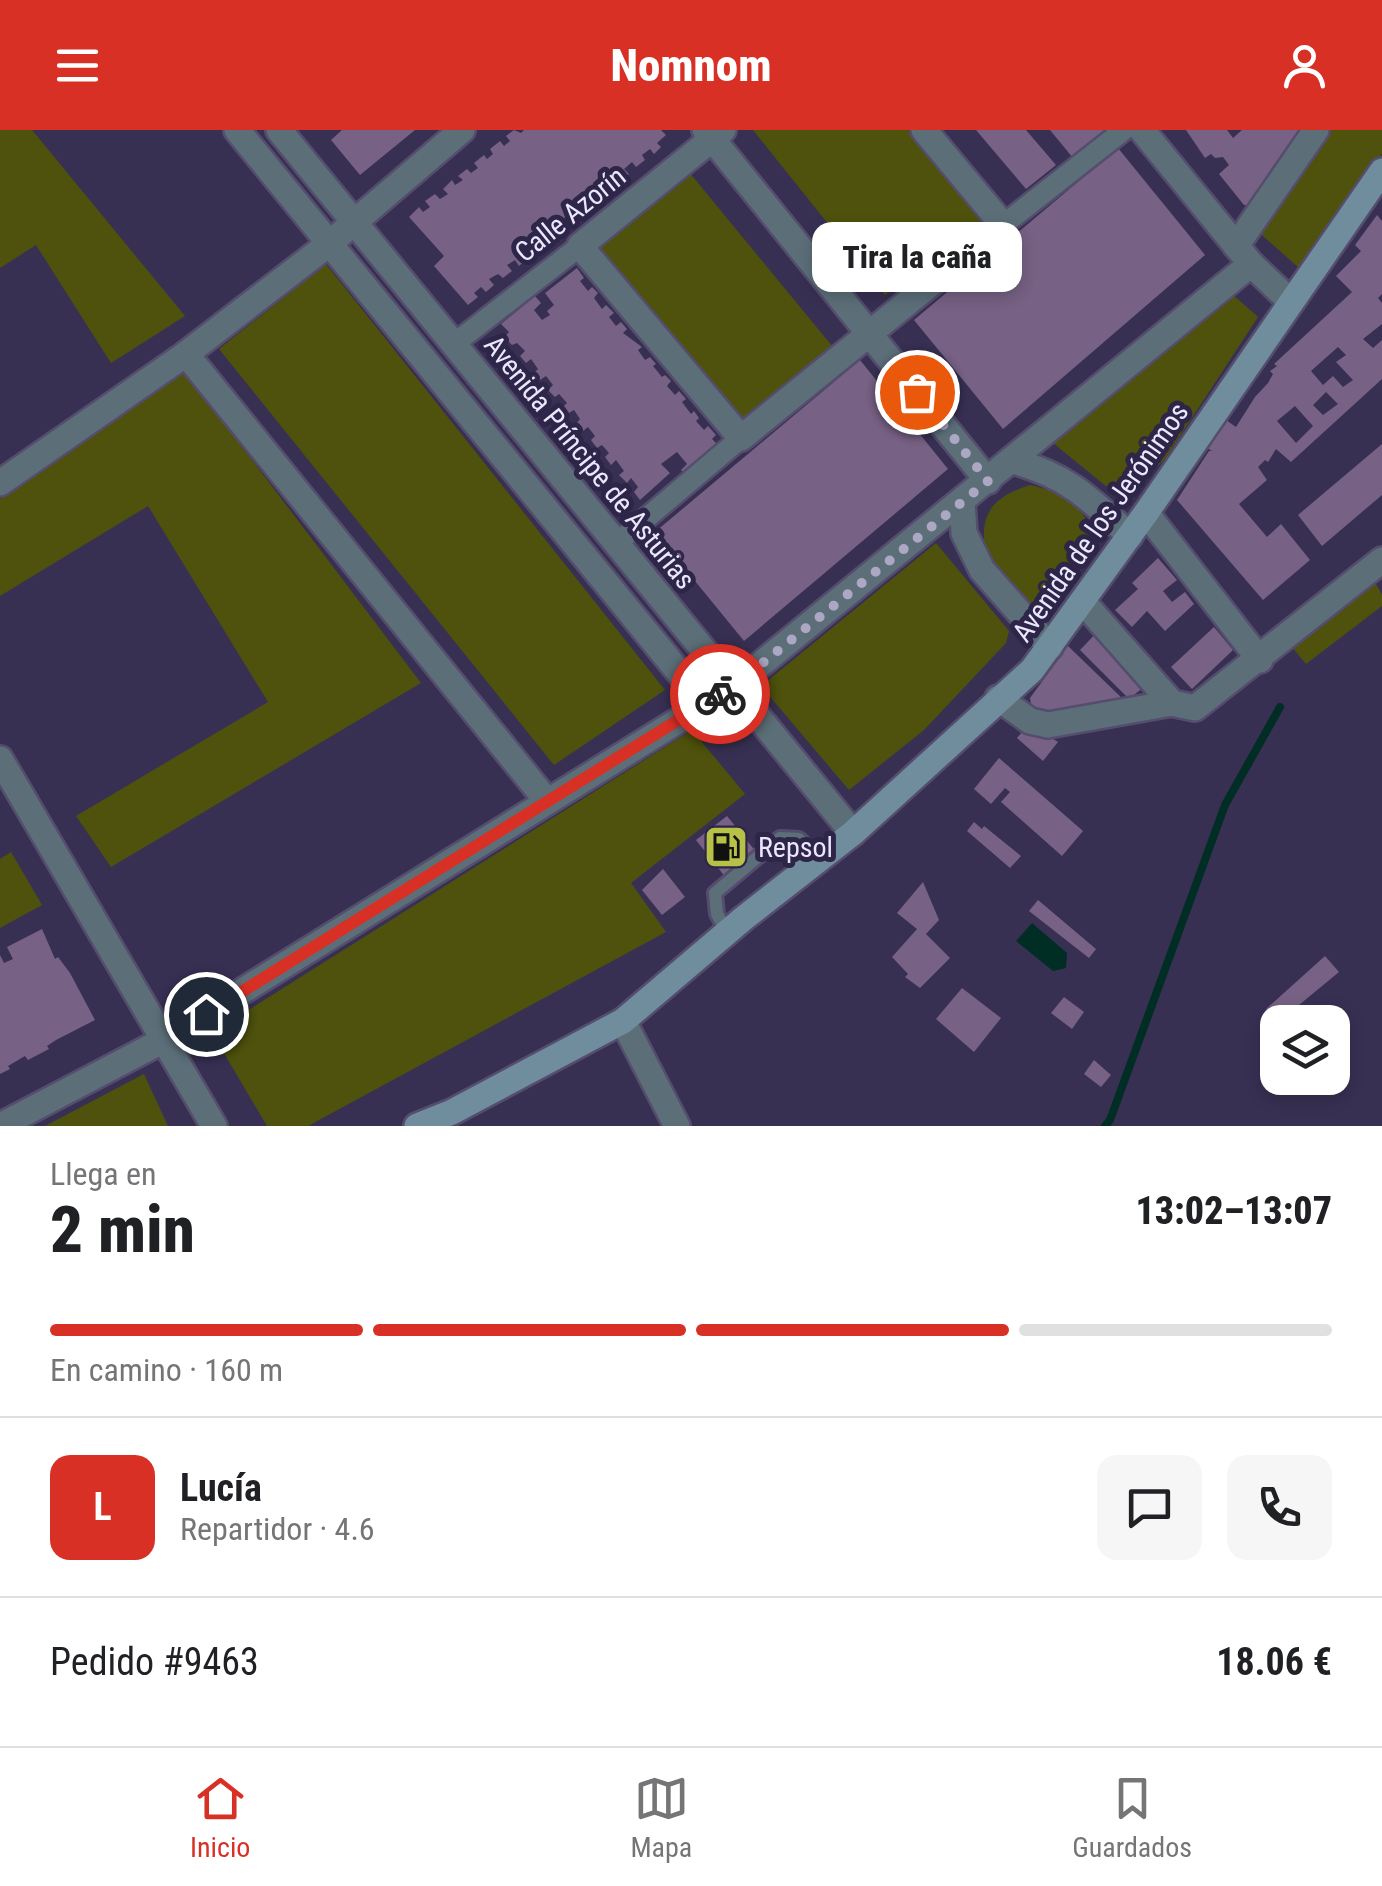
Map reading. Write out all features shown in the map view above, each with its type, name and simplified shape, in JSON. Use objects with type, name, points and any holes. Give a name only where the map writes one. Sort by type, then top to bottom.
[{"type":"main road","name":"Avenida de los Jerónimos","points":[[418,1126],[452,1112],[623,1021],[727,932],[853,833],[1032,670],[1130,536],[1382,171]]},
{"type":"street","points":[[237,130],[704,702]]},
{"type":"street","name":"Avenida Príncipe de Asturias","points":[[279,130],[853,833]]},
{"type":"street","points":[[0,483],[186,354],[330,243],[462,130]]},
{"type":"street","points":[[924,130],[1003,225]]},
{"type":"street","points":[[617,544],[740,438],[1124,130]]},
{"type":"street","points":[[1142,130],[1244,255],[1290,302]]},
{"type":"street","points":[[0,1126],[162,1041],[734,686],[1013,461],[1244,255],[1316,130]]},
{"type":"street","points":[[713,133],[988,481]]},
{"type":"street","name":"Calle Azorín","points":[[454,344],[580,246],[713,133]]},
{"type":"street","points":[[580,246],[740,438]]},
{"type":"street","points":[[186,354],[547,801]]},
{"type":"street","points":[[1013,461],[1061,477],[1130,536]]},
{"type":"street","points":[[962,502],[964,534],[982,570],[1050,647]]},
{"type":"street","points":[[1146,513],[1260,660]]},
{"type":"street","points":[[998,698],[1030,721],[1048,725],[1172,703],[1195,708],[1382,560]]},
{"type":"street","points":[[1082,602],[1172,703]]},
{"type":"street","points":[[0,760],[214,1126]]},
{"type":"street","points":[[623,1021],[677,1126]]},
{"type":"lane","points":[[727,932],[717,914],[715,894],[780,838],[798,839],[820,859]]},
{"type":"shaded area","points":[[0,130],[32,130],[185,316],[111,363],[36,245],[0,268]]},
{"type":"shaded area","points":[[753,130],[908,130],[982,220],[885,295]]},
{"type":"shaded area","points":[[1318,130],[1382,130],[1382,154],[1299,268],[1253,227]]},
{"type":"shaded area","points":[[689,172],[837,352],[742,429],[596,248]]},
{"type":"shaded area","points":[[326,264],[665,690],[554,765],[219,349]]},
{"type":"shaded area","points":[[1232,294],[1258,317],[1165,459],[1148,475],[1112,491],[1053,443]]},
{"type":"shaded area","points":[[184,370],[421,683],[111,867],[76,816],[268,702],[148,506],[0,596],[0,499]]},
{"type":"shaded area","points":[[1030,485],[1074,504],[1086,519],[1091,541],[1089,552],[1079,565],[1035,608],[996,569],[984,544],[985,522],[993,506]]},
{"type":"shaded area","points":[[936,543],[1009,631],[1006,643],[924,730],[849,790],[761,686]]},
{"type":"shaded area","points":[[1374,580],[1382,595],[1382,606],[1306,664],[1290,645]]},
{"type":"shaded area","points":[[692,730],[745,794],[631,883],[666,932],[308,1126],[267,1126],[212,1033]]},
{"type":"shaded area","points":[[11,852],[42,905],[0,928],[0,859]]},
{"type":"shaded area","points":[[1032,923],[1067,953],[1066,968],[1053,971],[1016,941]]},
{"type":"shaded area","points":[[144,1074],[168,1126],[45,1126]]},
{"type":"building","points":[[342,130],[415,130],[360,175],[331,140]]},
{"type":"building","points":[[514,130],[661,130],[666,135],[657,143],[661,147],[654,154],[650,149],[636,167],[632,162],[624,169],[629,174],[619,182],[615,177],[607,183],[611,189],[592,197],[594,201],[586,208],[582,204],[574,211],[578,216],[569,222],[566,216],[558,224],[562,229],[553,235],[548,231],[536,250],[532,246],[524,253],[528,258],[519,266],[515,260],[507,265],[512,271],[503,278],[498,274],[489,279],[494,285],[486,292],[481,287],[474,293],[478,297],[468,305],[434,266],[444,256],[409,217],[419,207],[423,212],[430,207],[425,201],[435,194],[440,199],[448,194],[443,189],[452,180],[455,185],[463,180],[458,176],[467,169],[471,173],[478,168],[474,163],[493,154],[490,149],[500,141],[504,146],[510,141],[506,136]]},
{"type":"building","points":[[976,130],[1026,130],[1056,165],[1026,189]]},
{"type":"building","points":[[1050,130],[1106,130],[1073,158]]},
{"type":"building","points":[[1186,130],[1227,130],[1233,138],[1242,130],[1312,130],[1255,206],[1244,205],[1219,174],[1229,165],[1223,157],[1211,154],[1205,158]]},
{"type":"building","points":[[1118,148],[1205,255],[1003,429],[914,320]]},
{"type":"building","points":[[1377,215],[1382,221],[1382,294],[1378,298],[1382,303],[1382,324],[1363,339],[1373,348],[1382,340],[1382,379],[1291,462],[1276,449],[1268,462],[1265,460],[1258,467],[1267,480],[1239,504],[1267,537],[1281,524],[1310,560],[1263,600],[1177,500],[1212,451],[1207,448],[1226,420],[1236,427],[1268,383],[1273,374],[1270,371],[1277,366],[1274,364],[1352,292],[1336,276],[1361,251],[1355,245]],"holes":[[[1338,347],[1346,355],[1336,362],[1353,380],[1343,387],[1333,376],[1323,385],[1311,371]],[[1326,392],[1338,404],[1323,415],[1313,405]],[[1295,406],[1313,426],[1296,443],[1277,421]]]},
{"type":"building","points":[[577,268],[588,291],[592,287],[598,293],[594,298],[602,309],[606,305],[614,313],[609,317],[616,326],[621,322],[627,329],[623,333],[642,347],[638,350],[645,360],[650,357],[662,377],[665,375],[671,381],[667,386],[686,399],[682,402],[691,414],[694,411],[704,430],[708,426],[716,435],[712,439],[721,448],[687,477],[681,470],[687,464],[677,452],[661,464],[670,473],[640,500],[634,492],[638,487],[631,478],[627,483],[619,475],[624,471],[616,460],[611,465],[605,457],[609,453],[602,445],[597,448],[588,427],[583,431],[576,424],[580,419],[574,410],[569,413],[559,394],[555,397],[548,390],[553,385],[546,376],[540,380],[531,359],[526,363],[520,356],[525,351],[504,337],[509,332],[501,324],[535,296],[541,303],[534,310],[542,320],[550,315],[547,311],[554,305],[545,293]]},
{"type":"building","points":[[860,360],[948,469],[744,641],[655,532]]},
{"type":"building","points":[[1382,444],[1382,495],[1322,546],[1298,515]]},
{"type":"building","points":[[1158,558],[1177,580],[1163,591],[1172,602],[1185,592],[1194,604],[1165,631],[1147,611],[1132,627],[1115,610],[1138,589],[1132,583]]},
{"type":"building","points":[[1214,627],[1233,650],[1192,689],[1171,667]]},
{"type":"building","points":[[1101,628],[1150,682],[1129,699],[1080,650]]},
{"type":"building","points":[[1068,646],[1126,702],[1041,715],[1032,710],[1030,698]]},
{"type":"building","points":[[1023,731],[1044,733],[1058,742],[1043,761],[1017,738]]},
{"type":"building","points":[[999,758],[1083,831],[1062,856],[1001,802],[1010,792],[1005,788],[991,804],[974,789]]},
{"type":"building","name":"Repsol","points":[[727,816],[757,853],[726,878],[696,840]]},
{"type":"building","points":[[974,822],[1021,856],[1010,868],[967,831]]},
{"type":"building","points":[[663,869],[685,897],[662,915],[642,890]]},
{"type":"building","points":[[923,882],[939,920],[926,934],[950,958],[920,988],[905,977],[908,974],[892,957],[917,929],[897,913]]},
{"type":"building","points":[[1038,900],[1096,949],[1089,958],[1029,911]]},
{"type":"building","points":[[42,929],[55,959],[58,957],[70,973],[95,1020],[28,1060],[25,1056],[0,1074],[0,955],[4,963],[13,959],[7,947]]},
{"type":"building","points":[[1325,956],[1339,972],[1299,1005],[1270,1005]]},
{"type":"building","points":[[962,988],[1001,1018],[974,1052],[936,1019]]},
{"type":"building","points":[[1064,997],[1084,1012],[1072,1029],[1051,1013]]},
{"type":"building","points":[[1094,1060],[1111,1075],[1101,1087],[1084,1074]]},
{"type":"waterway","points":[[1105,1126],[1225,805],[1280,707]]},
{"type":"way so far","points":[[720,694],[988,481],[917,392]]},
{"type":"place","name":"Tira la caña","points":[[917,392]]},
{"type":"place","name":"Repsol","points":[[726,847]]},
{"type":"route","points":[[206,1014],[720,694]]}]
